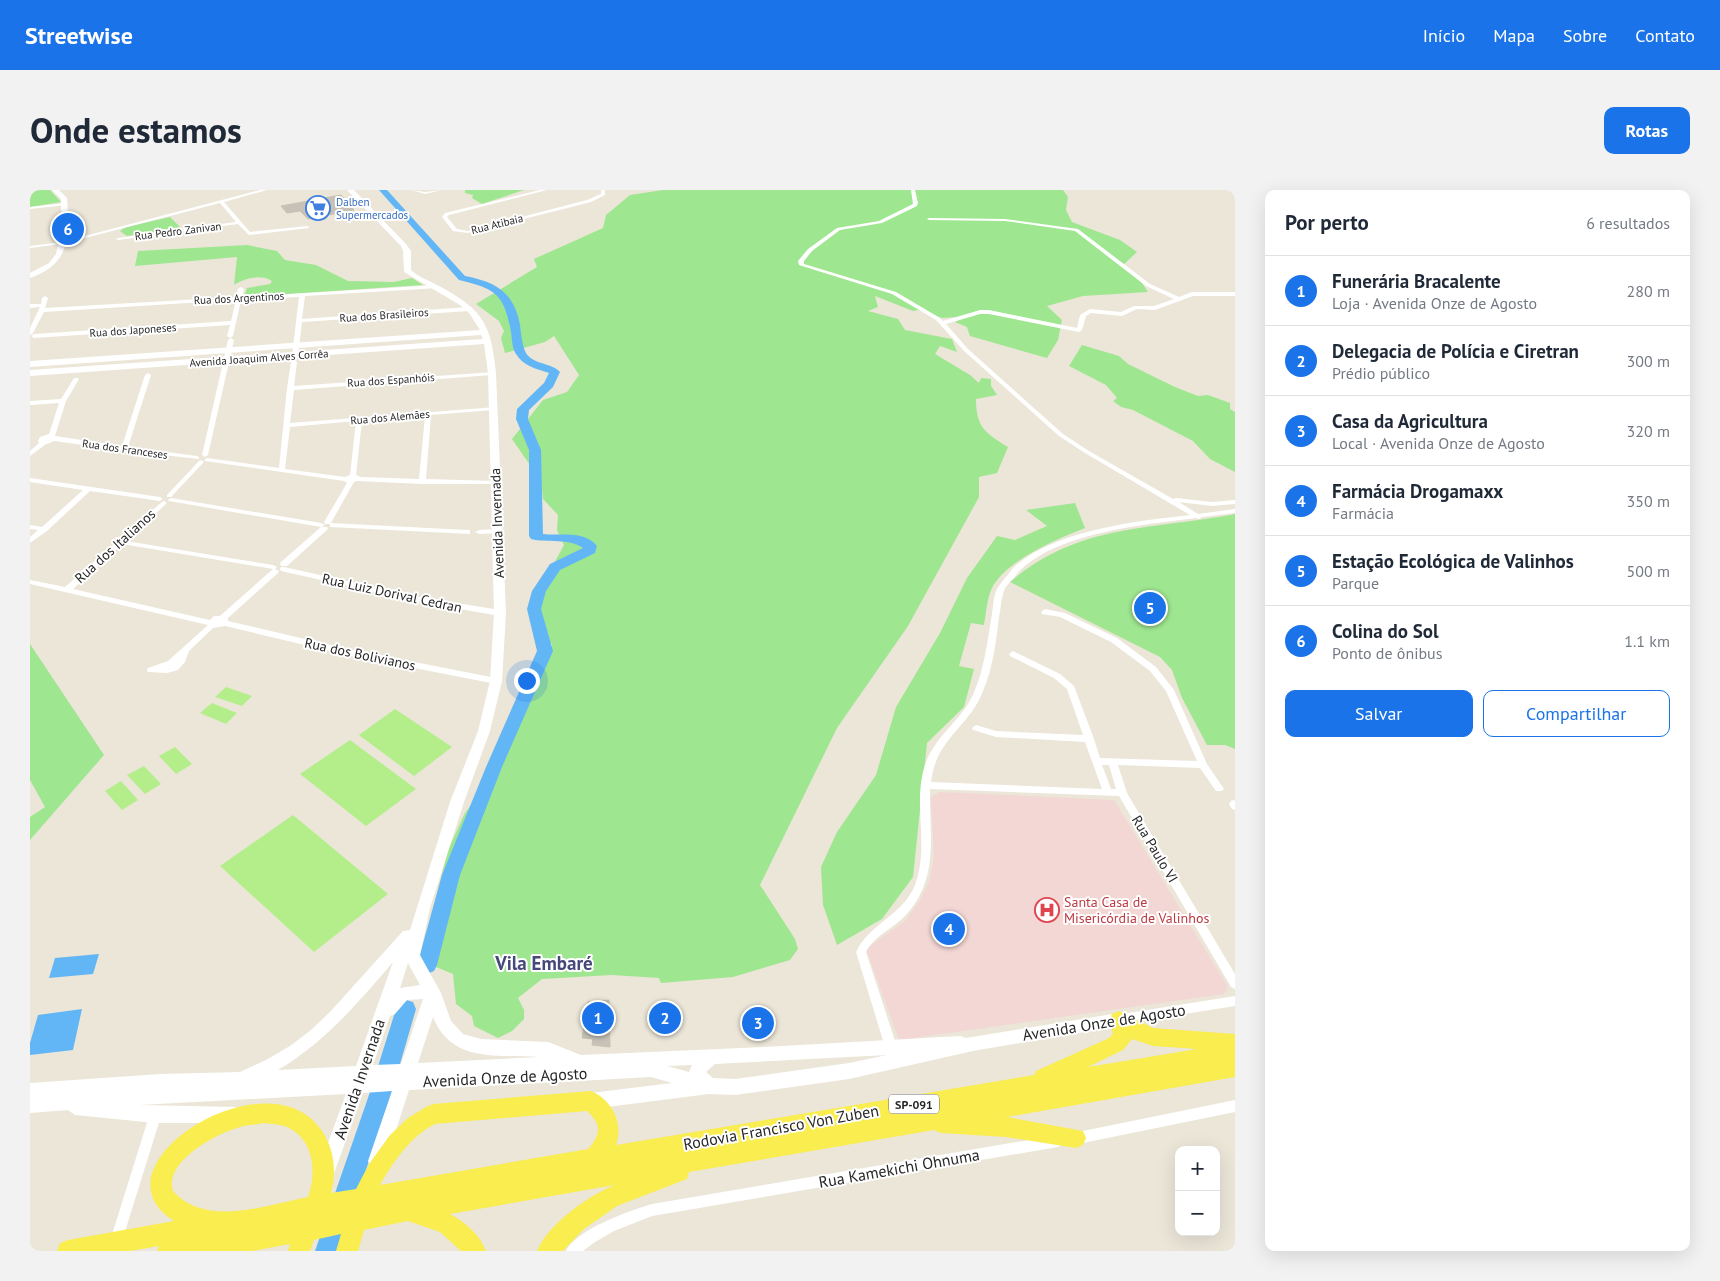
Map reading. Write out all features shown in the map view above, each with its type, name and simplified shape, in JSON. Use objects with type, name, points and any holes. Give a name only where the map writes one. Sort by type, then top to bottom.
[{"type":"main road","points":[[30,276],[50,266],[59,258],[65,204],[64,198],[55,190]]},
{"type":"main road","points":[[350,190],[404,245],[407,251],[408,270],[416,277],[436,287],[469,309],[480,321],[488,337]]},
{"type":"main road","name":"Avenida Joaquim Alves Corrêa","points":[[30,373],[226,360],[488,337]]},
{"type":"main road","name":"Avenida Invernada","points":[[488,337],[494,408],[500,613],[496,682],[484,731],[458,802],[424,908],[412,955],[433,993],[441,1019],[448,1030],[465,1044],[560,1053],[580,1063]]},
{"type":"main road","name":"Avenida Joaquim Alves Corrêa","points":[[30,364],[228,351],[294,354]]},
{"type":"main road","points":[[71,370],[82,366],[84,363],[80,360]]},
{"type":"main road","name":"Avenida Invernada","points":[[299,1251],[411,933],[424,908]]},
{"type":"main road","points":[[233,1080],[261,1071],[285,1059],[311,1041],[332,1022],[411,933]]},
{"type":"main road","points":[[347,1251],[433,993],[404,992],[397,996],[383,1023],[375,1033]]},
{"type":"main road","points":[[1119,1020],[1137,1032],[1153,1037],[1235,1043]]},
{"type":"main road","points":[[1025,1087],[1116,1044],[1123,1037],[1119,1020]]},
{"type":"main road","name":"Avenida Onze de Agosto","points":[[441,1075],[519,1076],[652,1069],[710,1086],[735,1087],[850,1071],[973,1044],[1119,1020]]},
{"type":"main road","name":"Avenida Onze de Agosto","points":[[30,1091],[150,1090],[282,1084],[441,1075],[554,1064],[827,1052],[947,1042],[973,1044]]},
{"type":"main road","points":[[876,1064],[891,1047]]},
{"type":"main road","points":[[519,1076],[544,1072],[554,1064],[552,1055],[539,1050]]},
{"type":"main road","points":[[827,1052],[846,1059],[850,1071]]},
{"type":"main road","name":"Rodovia Francisco Von Zuben","points":[[404,1205],[594,1159],[1235,1052]]},
{"type":"main road","points":[[710,1086],[696,1074],[700,1066],[712,1057]]},
{"type":"main road","name":"Rodovia Francisco Von Zuben","points":[[762,1149],[1235,1068]]},
{"type":"main road","name":"Avenida Onze de Agosto","points":[[30,1105],[103,1099],[197,1080],[233,1080],[282,1084]]},
{"type":"main road","points":[[371,1181],[409,1128],[420,1119],[434,1114],[591,1101],[710,1086]]},
{"type":"main road","points":[[150,1090],[155,1114]]},
{"type":"main road","points":[[591,1101],[606,1114],[610,1124],[610,1135],[604,1148],[594,1159]]},
{"type":"main road","points":[[52,1104],[155,1114],[241,1116],[276,1113],[293,1117],[307,1126],[319,1144],[324,1178]]},
{"type":"main road","points":[[225,1222],[190,1218],[173,1210],[160,1191],[160,1182],[169,1160],[191,1139],[209,1126],[241,1116]]},
{"type":"main road","points":[[912,1122],[1006,1127],[1076,1138]]},
{"type":"main road","points":[[179,1250],[278,1236],[404,1205],[762,1149]]},
{"type":"main road","points":[[548,1251],[576,1221],[610,1198],[668,1174],[762,1149]]},
{"type":"main road","points":[[68,1251],[115,1244],[279,1212],[404,1205],[445,1221],[460,1233],[475,1251]]},
{"type":"main road","points":[[229,1251],[254,1238]]},
{"type":"street","points":[[30,247],[62,243],[265,190]]},
{"type":"street","points":[[413,190],[422,193],[440,190]]},
{"type":"street","points":[[527,194],[531,190]]},
{"type":"street","name":"Rua Atibaia","points":[[545,190],[447,214],[444,217],[455,230],[468,232],[599,197],[605,192],[603,190]]},
{"type":"street","points":[[913,190],[916,203],[880,222],[839,229],[810,250],[801,263],[813,269],[894,293],[942,323],[966,350],[1061,434],[1087,452],[1199,517]]},
{"type":"street","points":[[221,201],[249,234],[307,227]]},
{"type":"street","points":[[30,208],[65,204]]},
{"type":"street","points":[[903,210],[912,214]]},
{"type":"street","points":[[929,219],[1005,220],[1076,230],[1148,285],[1178,299]]},
{"type":"street","name":"Rua Pedro Zanivan","points":[[118,239],[238,223]]},
{"type":"street","points":[[113,229],[120,248]]},
{"type":"street","name":"Rua dos Argentinos","points":[[30,306],[239,298],[436,287]]},
{"type":"street","points":[[202,459],[228,351],[231,323],[241,289]]},
{"type":"street","points":[[942,323],[980,312],[989,312],[1079,330],[1083,315],[1090,311],[1122,314],[1136,307],[1155,308],[1164,306],[1192,294],[1235,294]]},
{"type":"street","points":[[282,470],[302,295]]},
{"type":"street","points":[[31,335],[44,304]]},
{"type":"street","name":"Rua dos Brasileiros","points":[[298,321],[469,309]]},
{"type":"street","name":"Rua dos Japoneses","points":[[31,335],[231,323]]},
{"type":"street","name":"Rua dos Espanhóis","points":[[290,388],[492,373]]},
{"type":"street","points":[[124,450],[148,375]]},
{"type":"street","points":[[30,454],[44,437],[53,438],[63,401],[76,378]]},
{"type":"street","points":[[30,403],[63,401]]},
{"type":"street","name":"Rua dos Alemães","points":[[286,425],[494,408]]},
{"type":"street","points":[[422,482],[428,414]]},
{"type":"street","points":[[185,652],[215,618],[223,620],[326,526],[352,479],[359,419]]},
{"type":"street","name":"Rua dos Franceses","points":[[53,438],[124,450],[352,479],[496,483]]},
{"type":"street","points":[[30,442],[42,441]]},
{"type":"street","name":"Rua dos Italianos","points":[[67,590],[122,542],[166,499],[202,459]]},
{"type":"street","points":[[30,480],[166,499],[326,526],[467,532]]},
{"type":"street","points":[[30,541],[88,489]]},
{"type":"street","points":[[1169,499],[1212,504],[1235,502]]},
{"type":"street","points":[[891,1047],[860,956],[866,943],[898,916],[910,903],[921,883],[925,858],[926,784],[935,749],[974,701],[982,682],[1000,590],[1006,579],[1022,564],[1045,550],[1074,538],[1136,524],[1235,512]]},
{"type":"street","points":[[30,527],[44,529]]},
{"type":"street","points":[[479,532],[498,531]]},
{"type":"street","name":"Rua Luiz Dorival Cedran","points":[[122,542],[279,568],[377,591],[466,609],[500,613]]},
{"type":"street","points":[[30,582],[211,624]]},
{"type":"street","points":[[1045,612],[1062,615],[1114,640],[1153,668],[1170,690],[1203,765],[1219,788]]},
{"type":"street","name":"Rua dos Bolivianos","points":[[223,620],[343,651],[496,682]]},
{"type":"street","points":[[1012,654],[1065,682],[1075,695],[1107,791]]},
{"type":"street","points":[[976,728],[996,734],[1090,739]]},
{"type":"street","points":[[1096,761],[1203,765]]},
{"type":"street","name":"Rua Paulo VI","points":[[1113,762],[1122,793],[1235,984]]},
{"type":"street","points":[[926,784],[1122,793]]},
{"type":"street","name":"Avenida Onze de Agosto","points":[[1119,1020],[1235,1001]]},
{"type":"street","name":"Rua Kamekichi Ohnuma","points":[[573,1251],[589,1237],[613,1224],[652,1210],[1076,1138],[1235,1106]]},
{"type":"street","points":[[115,1244],[155,1114]]},
{"type":"shaded area","name":"Santa Casa de Misericórdia de Valinhos","points":[[939,792],[1114,800],[1228,987],[1224,994],[899,1040],[866,949],[905,921],[920,900],[929,882],[934,856],[931,797]]},
{"type":"green space","points":[[30,190],[50,190],[61,202],[30,207]]},
{"type":"green space","points":[[465,190],[524,190],[482,204],[472,198],[473,195],[465,193]]},
{"type":"green space","points":[[663,190],[1063,190],[1068,197],[1066,210],[1072,222],[1120,240],[1137,252],[1122,266],[1140,280],[1148,292],[1083,296],[1047,306],[1062,320],[1058,340],[1047,358],[970,336],[967,327],[955,322],[961,319],[958,317],[942,318],[918,310],[913,311],[875,296],[878,307],[868,311],[898,319],[905,330],[952,339],[957,352],[940,346],[935,354],[970,375],[979,383],[981,378],[991,379],[991,386],[997,395],[976,399],[976,409],[983,428],[993,438],[1008,447],[997,473],[979,477],[979,497],[908,626],[837,728],[760,885],[795,939],[798,949],[790,960],[733,977],[661,983],[659,978],[612,975],[542,979],[518,998],[524,1010],[524,1019],[512,1031],[498,1038],[474,1026],[472,1016],[456,1004],[453,974],[436,967],[424,946],[448,850],[465,813],[475,800],[509,724],[545,667],[552,645],[531,606],[564,545],[557,530],[558,515],[543,499],[541,481],[512,439],[543,400],[567,392],[579,375],[554,336],[545,342],[505,353],[501,338],[504,331],[499,321],[476,304],[537,267],[534,259],[603,228],[606,215],[630,195]]},
{"type":"green space","points":[[170,217],[181,228],[127,236],[120,231],[126,227]]},
{"type":"green space","points":[[247,245],[277,251],[285,260],[316,265],[348,281],[394,282],[412,278],[423,285],[244,297],[247,288],[270,284],[272,281],[263,278],[253,278],[243,280],[234,285],[237,257],[135,266],[138,251]]},
{"type":"green space","points":[[1082,345],[1119,356],[1128,364],[1175,387],[1198,396],[1208,395],[1230,403],[1230,409],[1235,412],[1235,472],[1210,459],[1193,441],[1133,410],[1121,407],[1113,401],[1117,398],[1106,385],[1069,366]]},
{"type":"green space","points":[[1075,503],[1085,528],[1032,552],[1007,570],[991,590],[984,625],[971,623],[959,666],[974,669],[964,707],[927,743],[913,877],[882,919],[837,945],[823,905],[821,867],[837,832],[876,775],[896,707],[940,633],[967,578],[997,536],[1015,540],[1047,526],[1026,510]]},
{"type":"green space","points":[[1235,514],[1235,749],[1225,745],[1207,745],[1182,698],[1172,670],[1160,657],[1010,582],[1036,563],[1063,549],[1090,539],[1146,527]]},
{"type":"green space","points":[[30,644],[104,755],[30,840],[30,817],[45,807],[30,780]]},
{"type":"green space","points":[[226,687],[252,696],[242,706],[215,697]]},
{"type":"green space","points":[[212,703],[237,713],[226,724],[200,713]]},
{"type":"green space","points":[[395,709],[452,747],[414,776],[359,735]]},
{"type":"green space","points":[[350,740],[416,789],[366,826],[300,774]]},
{"type":"green space","points":[[175,747],[192,764],[176,774],[159,756]]},
{"type":"green space","points":[[144,766],[161,784],[145,794],[127,775]]},
{"type":"green space","points":[[121,781],[138,800],[122,810],[105,791]]},
{"type":"green space","points":[[293,815],[388,894],[314,952],[220,866]]},
{"type":"water","points":[[99,954],[93,974],[49,978],[55,958]]},
{"type":"water","points":[[82,1009],[73,1050],[30,1055],[30,1043],[38,1015]]},
{"type":"building","name":"Dalben Supermercados","points":[[341,195],[354,210],[308,219],[300,211],[287,213],[281,206]]},
{"type":"building","points":[[609,1000],[610,1047],[592,1045],[593,1039],[582,1038],[588,1002]]},
{"type":"building","points":[[749,1008],[765,1013],[766,1032],[752,1034]]},
{"type":"waterway","points":[[383,190],[462,278],[478,281],[497,289],[512,309],[520,353],[531,363],[555,372],[549,385],[523,409],[522,419],[535,450],[536,536],[550,539],[578,540],[590,546],[590,550],[555,567],[539,591],[534,609],[545,651],[494,767],[451,875],[427,965]]},
{"type":"waterway","points":[[327,1251],[380,1095],[406,1009]]},
{"type":"place","name":"Dalben Supermercados","points":[[318,208]]},
{"type":"place","name":"Colina do Sol","points":[[68,229]]},
{"type":"place","name":"Estação Ecológica de Valinhos","points":[[1150,608]]},
{"type":"place","name":"Santa Casa de Misericórdia de Valinhos","points":[[1047,910]]},
{"type":"place","name":"Farmácia Drogamaxx","points":[[949,929]]},
{"type":"place","name":"Funerária Bracalente","points":[[598,1018]]},
{"type":"place","name":"Delegacia de Polícia e Ciretran","points":[[665,1018]]},
{"type":"place","name":"Casa da Agricultura","points":[[758,1023]]},
{"type":"district","name":"Vila Embaré","points":[[544,963]]}]
